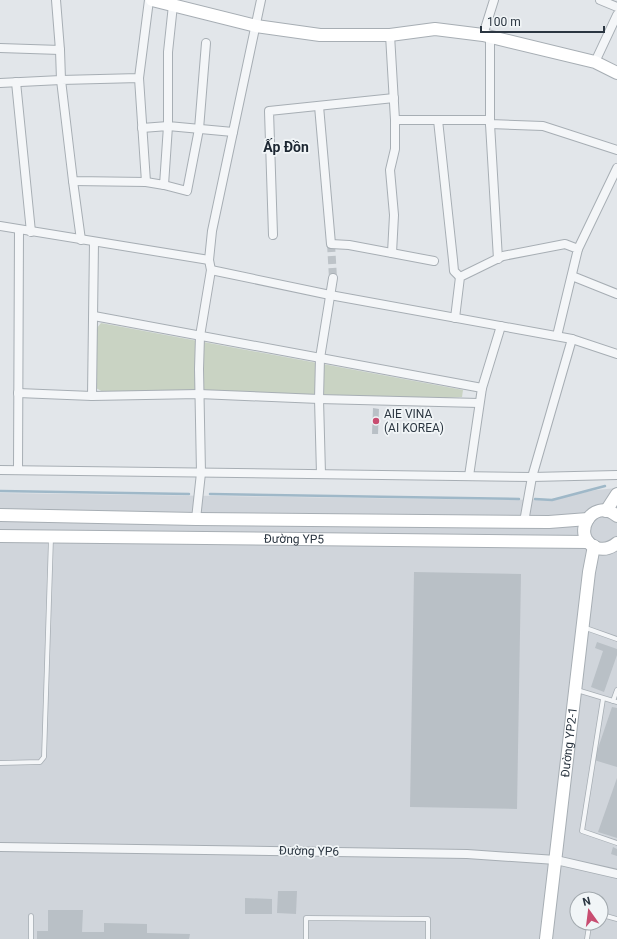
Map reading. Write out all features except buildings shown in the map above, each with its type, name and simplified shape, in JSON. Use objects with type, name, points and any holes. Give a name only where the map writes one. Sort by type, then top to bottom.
[{"type":"main road","points":[[152,0],[256,26],[320,35],[390,35],[435,29],[486,35],[595,62],[617,73]]},
{"type":"main road","points":[[612,514],[617,494]]},
{"type":"main road","name":"Đường YP5","points":[[0,514],[196,519],[524,522],[563,522],[588,519],[594,513],[612,514]]},
{"type":"main road","points":[[195,538],[196,519]]},
{"type":"main road","name":"Đường YP2-1","points":[[546,939],[590,564],[591,544],[584,531],[588,519]]},
{"type":"main road","name":"Đường YP5","points":[[0,536],[591,544],[606,548],[617,543]]},
{"type":"street","points":[[56,0],[61,80],[72,181],[81,240]]},
{"type":"street","points":[[146,182],[139,78],[149,0]]},
{"type":"street","points":[[196,519],[201,472],[199,394],[200,336],[211,270],[209,260],[212,231],[261,0]]},
{"type":"street","points":[[494,0],[486,35],[498,259]]},
{"type":"street","points":[[600,0],[617,7]]},
{"type":"street","points":[[164,185],[168,126],[168,52],[173,5]]},
{"type":"street","points":[[595,62],[617,15]]},
{"type":"street","points":[[390,35],[394,76],[395,120],[395,149],[390,170],[394,215],[392,253]]},
{"type":"street","points":[[72,181],[146,182],[187,191],[199,129],[206,43]]},
{"type":"street","points":[[0,48],[60,50]]},
{"type":"street","points":[[0,83],[139,78]]},
{"type":"street","points":[[16,82],[32,232]]},
{"type":"street","points":[[273,235],[269,111],[394,98]]},
{"type":"street","points":[[319,106],[331,244],[349,245],[434,261]]},
{"type":"street","points":[[395,120],[490,122],[543,126],[617,150]]},
{"type":"street","points":[[438,120],[454,271],[460,277]]},
{"type":"street","points":[[142,128],[168,126],[233,132]]},
{"type":"street","points":[[558,336],[578,249],[617,168]]},
{"type":"street","points":[[0,226],[209,260]]},
{"type":"street","points":[[18,470],[19,230]]},
{"type":"street","points":[[92,396],[94,242]]},
{"type":"street","points":[[460,277],[504,256],[565,244],[578,249]]},
{"type":"street","points":[[211,270],[330,295],[558,336],[572,339],[617,354]]},
{"type":"street","points":[[572,276],[617,294]]},
{"type":"street","points":[[455,318],[460,277]]},
{"type":"street","points":[[321,474],[319,399],[320,358],[333,278]]},
{"type":"street","points":[[94,316],[482,388]]},
{"type":"street","points":[[469,476],[482,388],[501,326]]},
{"type":"street","points":[[524,522],[532,477],[572,339]]},
{"type":"street","points":[[18,393],[92,396],[199,394],[479,403]]},
{"type":"street","points":[[0,470],[532,477],[617,476]]},
{"type":"street","name":"Đường YP6","points":[[0,847],[467,854],[556,860],[617,874]]},
{"type":"lane","points":[[0,763],[40,762],[44,757],[51,536]]},
{"type":"lane","points":[[582,627],[617,639]]},
{"type":"lane","points":[[575,689],[615,702],[617,690]]},
{"type":"lane","points":[[603,699],[582,831],[617,843]]},
{"type":"lane","points":[[31,916],[31,939]]},
{"type":"lane","points":[[306,939],[306,918],[428,919],[428,939]]},
{"type":"shaded area","points":[[617,488],[617,939],[0,939],[0,493],[509,500],[551,499],[596,490]]},
{"type":"green space","points":[[101,323],[463,390],[462,397],[446,398],[227,392],[103,392],[96,388],[96,329]]},
{"type":"waterway","points":[[535,499],[552,500],[605,486]]},
{"type":"waterway","points":[[0,491],[189,494]]},
{"type":"waterway","points":[[210,494],[519,499]]},
{"type":"tunnel","points":[[331,244],[333,278]]},
{"type":"place","name":"AIE VINA (AI KOREA)","points":[[376,421]]},
{"type":"district","name":"Ấp Đồn","points":[[286,147]]}]
